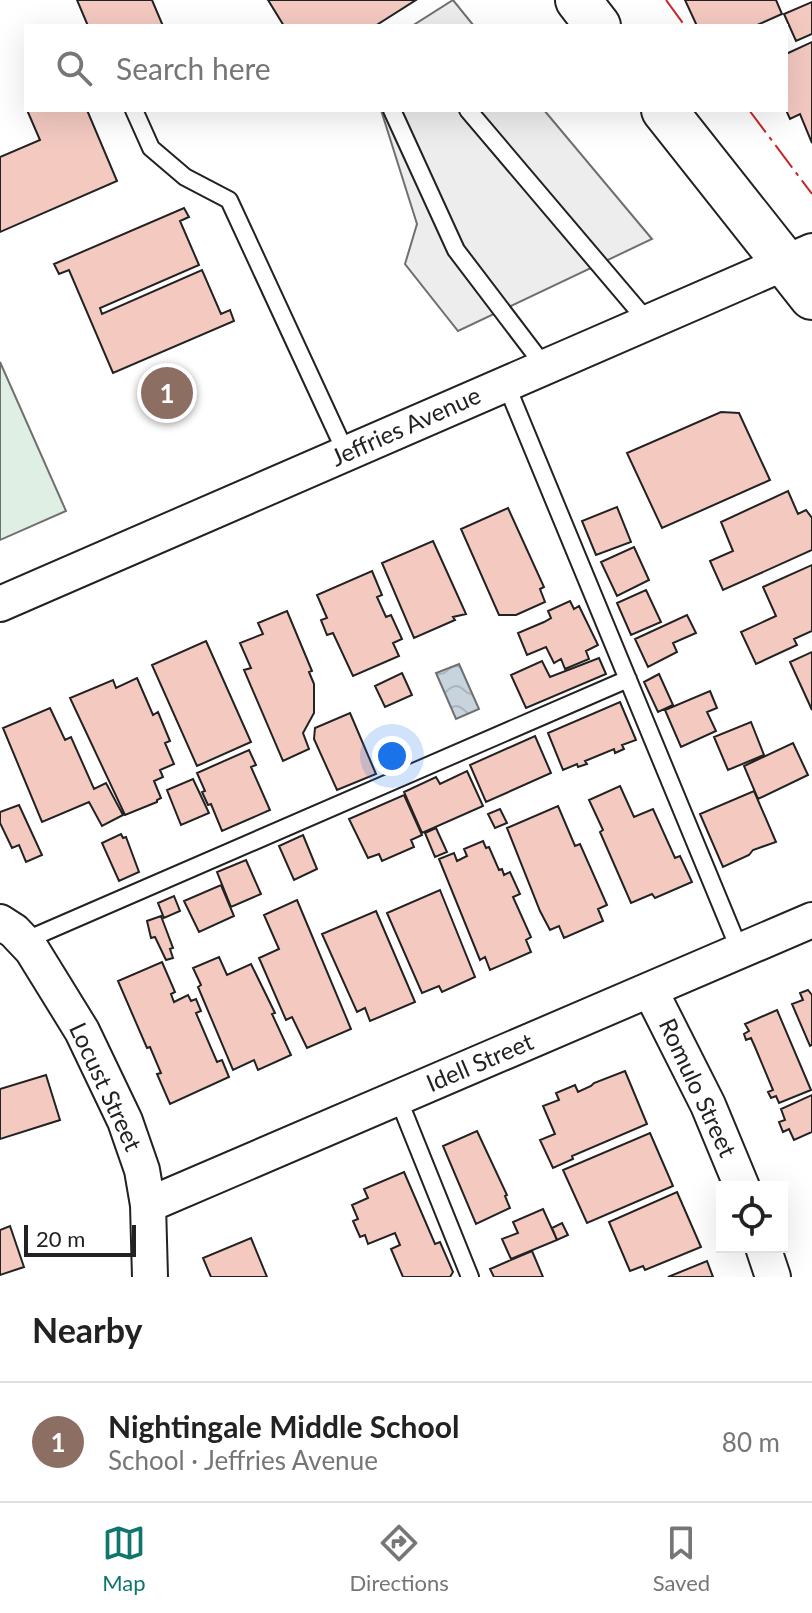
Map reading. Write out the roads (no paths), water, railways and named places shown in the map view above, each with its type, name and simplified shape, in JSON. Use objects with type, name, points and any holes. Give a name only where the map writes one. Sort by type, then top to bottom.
[{"type":"street","points":[[666,112],[798,257],[812,297]]},
{"type":"street","name":"Jeffries Avenue","points":[[0,604],[798,257]]},
{"type":"street","name":"Idell Street","points":[[148,1205],[812,920]]},
{"type":"street","name":"Locust Street","points":[[12,932],[32,950],[82,1031],[119,1109],[142,1170],[148,1205],[150,1277]]},
{"type":"street","name":"Romulo Street","points":[[650,990],[708,1105],[740,1181]]},
{"type":"street","points":[[765,1253],[773,1277]]},
{"type":"lane","points":[[135,112],[151,148],[185,177],[229,200],[346,453]]},
{"type":"lane","points":[[393,112],[456,250],[545,367]]},
{"type":"lane","points":[[470,112],[648,322]]},
{"type":"lane","points":[[506,384],[740,951]]},
{"type":"lane","points":[[12,932],[628,679]]},
{"type":"lane","points":[[398,1098],[470,1277]]},
{"type":"water","points":[[459,664],[479,709],[456,719],[436,673]]},
{"type":"place","name":"Nightingale Middle School","points":[[167,393]]}]
